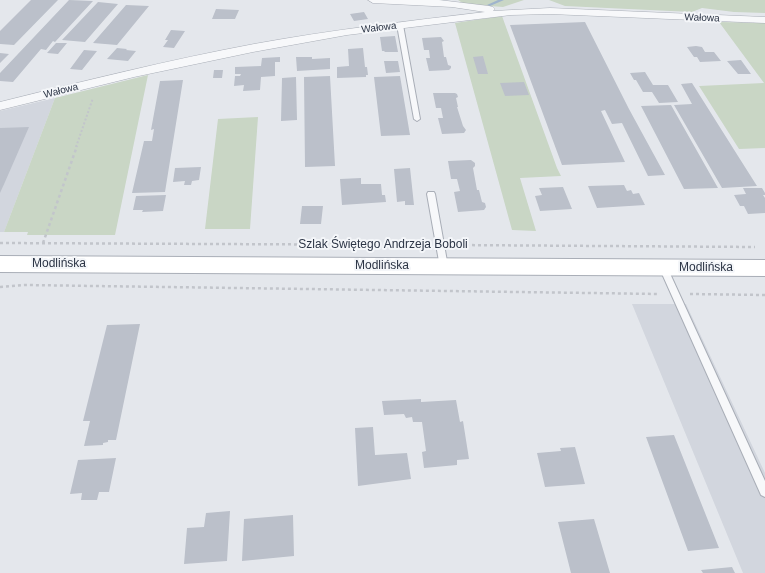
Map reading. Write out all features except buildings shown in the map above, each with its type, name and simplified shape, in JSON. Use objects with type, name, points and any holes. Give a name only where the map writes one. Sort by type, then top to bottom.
[{"type":"main road","name":"Modlińska","points":[[0,264],[765,268]]},
{"type":"street","points":[[373,0],[452,4],[511,12]]},
{"type":"street","name":"Wałowa","points":[[0,106],[99,82],[253,48],[320,36],[511,12],[550,12],[765,20]]},
{"type":"lane","points":[[400,25],[417,119]]},
{"type":"lane","points":[[431,194],[444,267]]},
{"type":"lane","points":[[663,268],[765,492]]},
{"type":"path","points":[[43,243],[99,82]]},
{"type":"path","name":"Szlak Świętego Andrzeja Boboli","points":[[0,243],[757,247]]},
{"type":"path","points":[[0,287],[33,286],[765,295]]},
{"type":"shaded area","points":[[55,98],[4,232],[0,232],[0,111]]},
{"type":"shaded area","points":[[632,304],[686,304],[765,473],[765,573],[743,573]]},
{"type":"green space","points":[[458,0],[524,0],[503,7],[464,4]]},
{"type":"green space","points":[[549,0],[765,0],[765,13],[734,12],[702,8],[692,12],[565,6]]},
{"type":"green space","points":[[502,16],[561,176],[520,178],[536,231],[512,230],[455,23]]},
{"type":"green space","points":[[719,22],[765,23],[765,148],[739,149],[699,86],[764,83]]},
{"type":"green space","points":[[148,75],[115,235],[27,235],[28,232],[4,232],[55,98]]},
{"type":"green space","points":[[258,117],[250,229],[205,229],[218,119]]},
{"type":"waterway","points":[[489,5],[502,0]]}]
